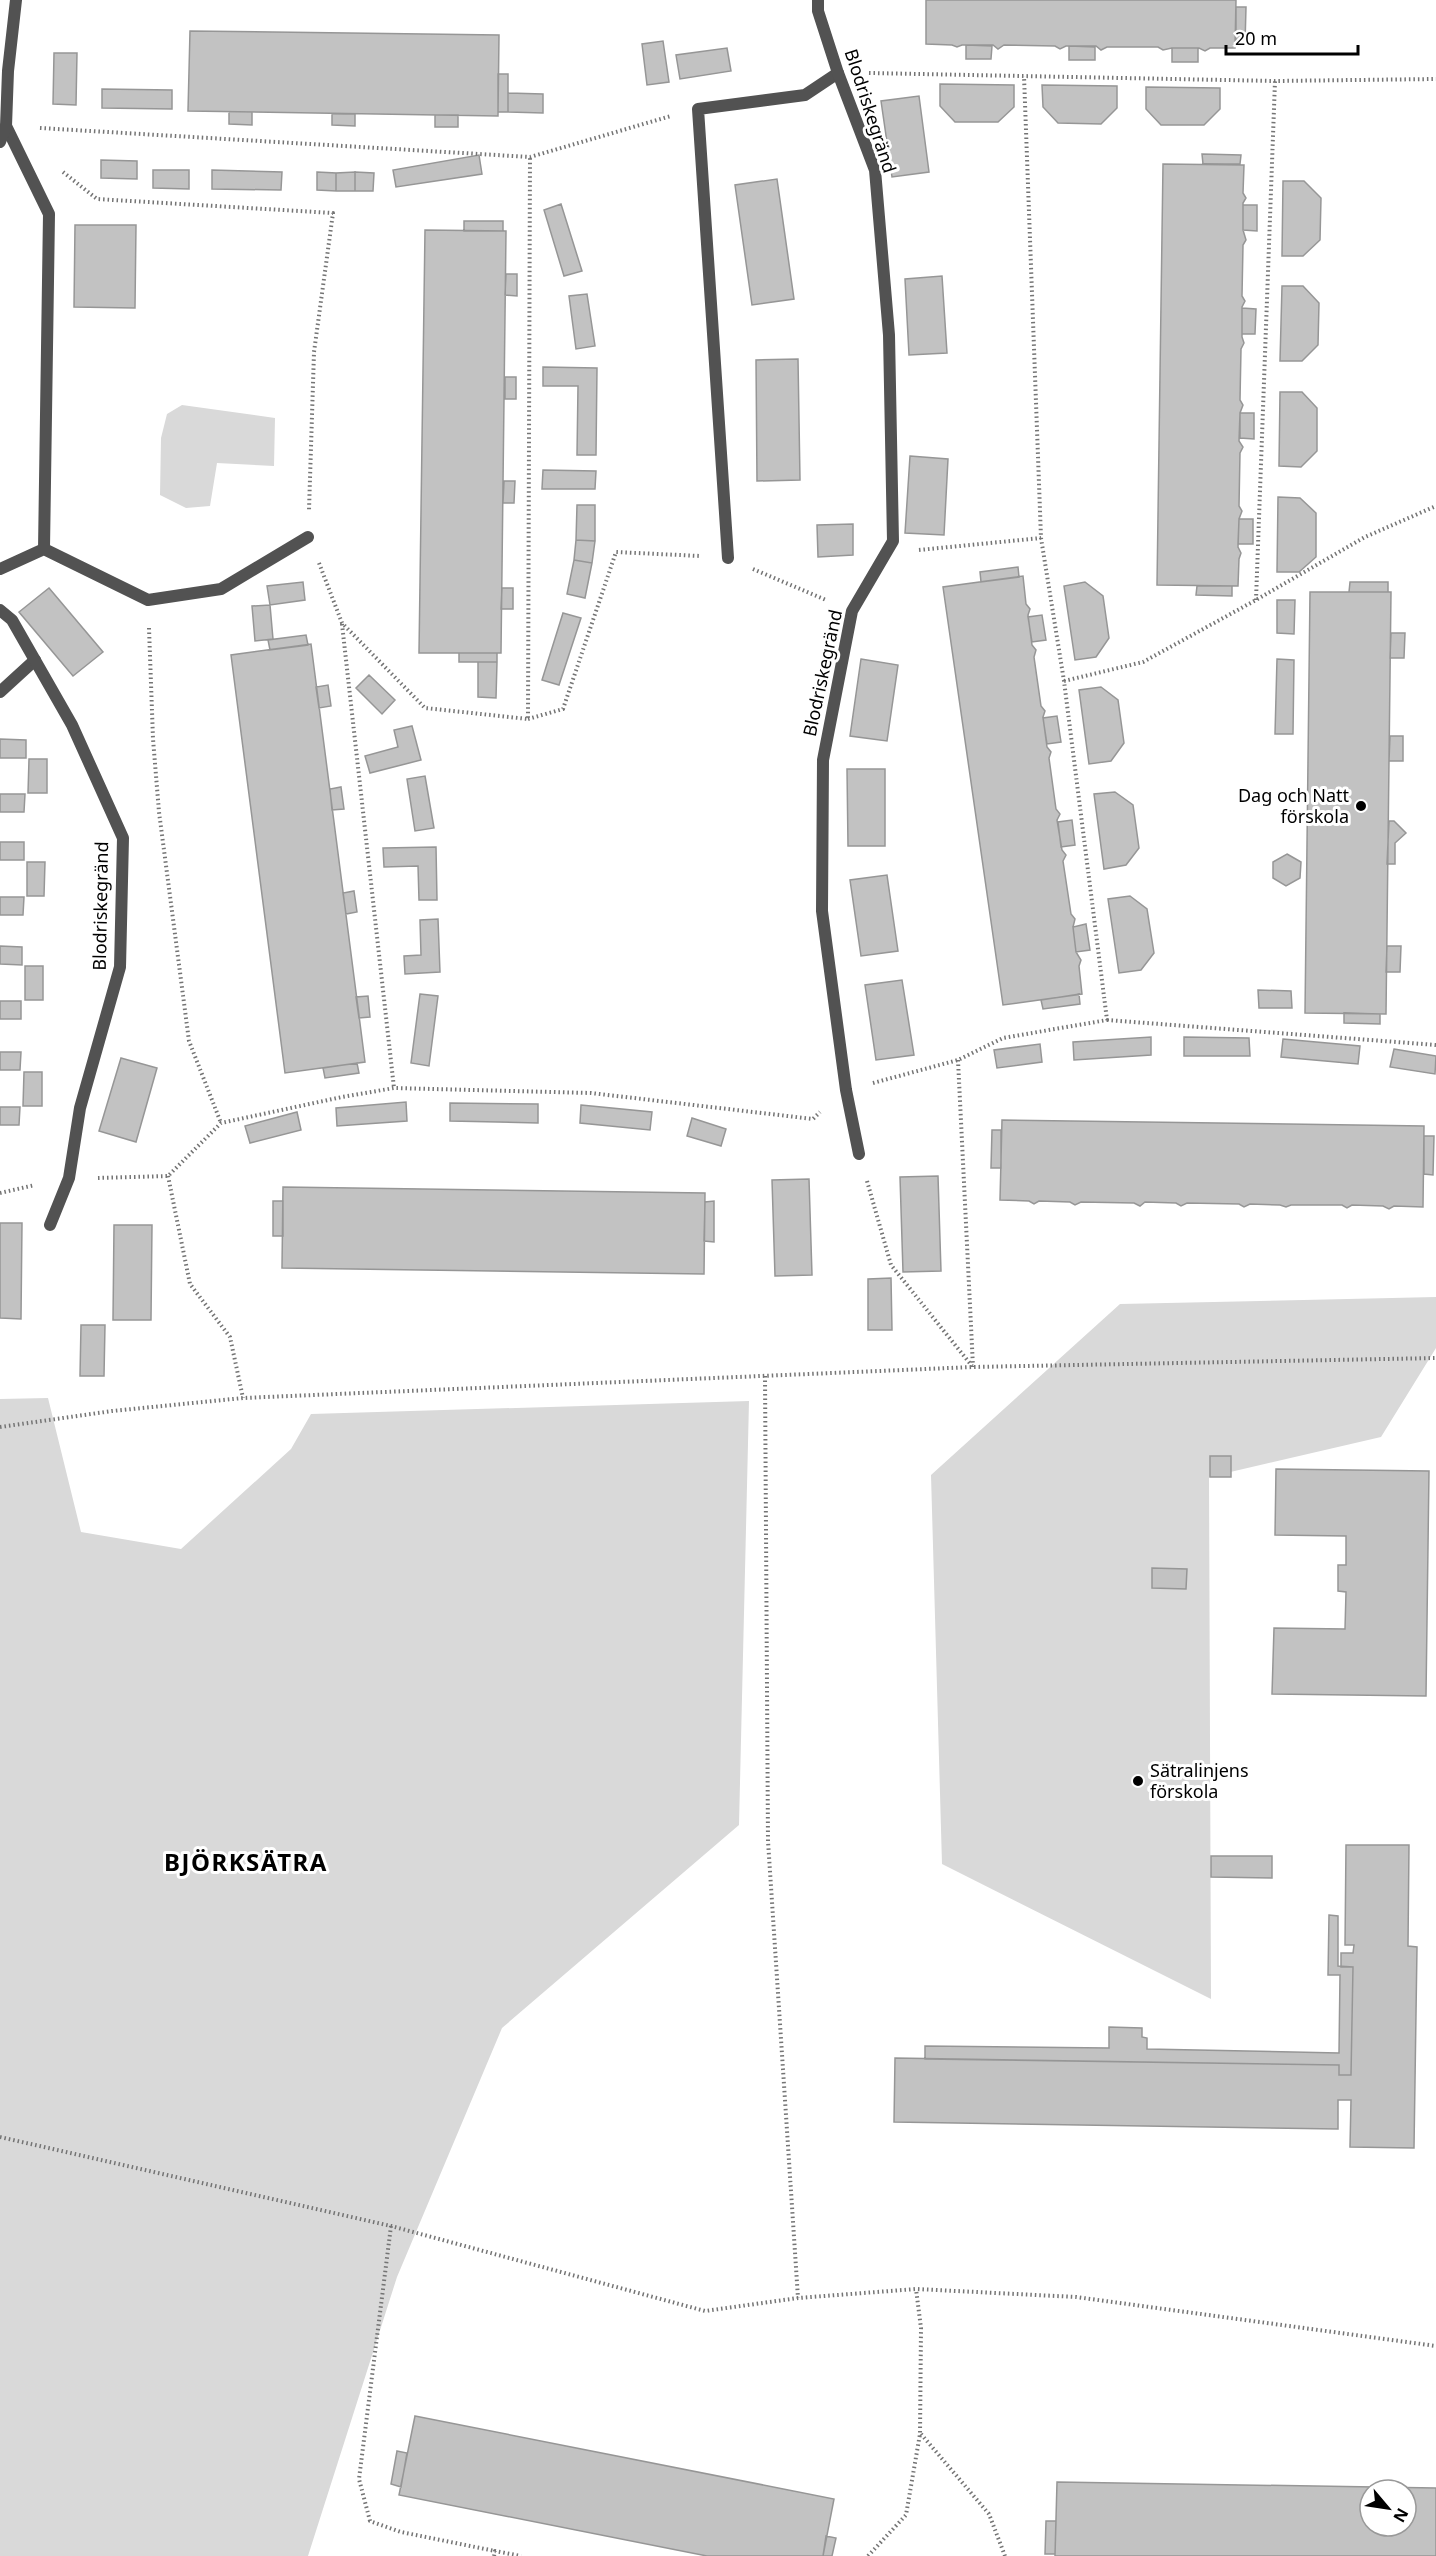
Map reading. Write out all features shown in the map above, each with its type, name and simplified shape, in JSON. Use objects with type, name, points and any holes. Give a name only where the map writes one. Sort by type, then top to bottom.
[{"type":"street","points":[[0,142],[6,126],[8,71],[16,0]]},
{"type":"street","name":"Blodriskegränd","points":[[818,0],[818,11],[838,73],[874,170],[889,335],[893,541],[852,611],[824,760],[822,911],[846,1090],[859,1154]]},
{"type":"street","points":[[728,558],[698,109],[805,95],[838,73]]},
{"type":"street","points":[[6,126],[49,214],[44,549]]},
{"type":"street","points":[[44,549],[148,600],[221,590],[308,537]]},
{"type":"street","points":[[0,569],[44,549]]},
{"type":"street","name":"Blodriskegränd","points":[[0,610],[12,620],[72,725],[123,838],[120,967],[80,1108],[69,1178],[50,1225]]},
{"type":"street","points":[[0,692],[35,660]]},
{"type":"path","points":[[838,73],[1275,81],[1436,79]]},
{"type":"path","points":[[1024,76],[1041,538],[1064,681],[1107,1020]]},
{"type":"path","points":[[1256,600],[1275,81]]},
{"type":"path","points":[[6,126],[530,157],[698,109]]},
{"type":"path","points":[[528,719],[530,157]]},
{"type":"path","points":[[61,170],[97,199],[333,213],[314,352],[308,537],[342,623],[394,1088]]},
{"type":"path","points":[[1064,681],[1143,662],[1365,537],[1436,506]]},
{"type":"path","points":[[893,541],[905,552],[1041,538]]},
{"type":"path","points":[[342,623],[425,708],[528,719],[563,709],[616,552],[728,558],[852,611]]},
{"type":"path","points":[[148,600],[153,739],[159,812],[189,1041],[221,1123]]},
{"type":"path","points":[[69,1178],[168,1176],[221,1123],[394,1088],[591,1093],[813,1119],[846,1090],[958,1060],[1003,1038],[1107,1020],[1436,1045]]},
{"type":"path","points":[[958,1060],[973,1367]]},
{"type":"path","points":[[859,1154],[891,1265],[973,1367]]},
{"type":"path","points":[[168,1176],[190,1284],[230,1337],[243,1398]]},
{"type":"path","points":[[0,1427],[112,1411],[243,1398],[973,1367],[1436,1359]]},
{"type":"path","points":[[765,1376],[768,1841],[798,2298]]},
{"type":"path","points":[[0,2137],[391,2226],[705,2311],[798,2298],[916,2289],[1076,2297],[1436,2346]]},
{"type":"path","points":[[391,2226],[359,2479],[370,2522],[401,2532],[495,2554],[521,2556]]},
{"type":"path","points":[[868,2556],[906,2515],[920,2434],[921,2328],[916,2289]]},
{"type":"path","points":[[920,2434],[989,2514],[1005,2556]]},
{"type":"shaded area","points":[[182,405],[275,418],[274,466],[217,463],[210,506],[186,508],[160,495],[161,438],[167,414]]},
{"type":"shaded area","points":[[1436,1297],[1436,1348],[1381,1437],[1209,1477],[1211,1999],[942,1864],[931,1475],[1120,1304]]},
{"type":"shaded area","points":[[48,1398],[81,1532],[181,1549],[291,1449],[311,1414],[749,1401],[739,1825],[502,2028],[397,2277],[308,2556],[0,2556],[0,1399]]},
{"type":"building","points":[[926,0],[1236,0],[1235,48],[1210,48],[1205,51],[1199,48],[1163,50],[1158,47],[1107,47],[1101,50],[1096,46],[1066,46],[1060,49],[1055,46],[1004,45],[998,49],[993,45],[957,47],[926,44]]},
{"type":"building","points":[[1236,7],[1246,7],[1245,45],[1236,45]]},
{"type":"building","points":[[190,31],[499,35],[498,116],[188,111]]},
{"type":"building","points":[[663,41],[669,82],[647,85],[642,44]]},
{"type":"building","points":[[966,45],[992,46],[991,59],[966,59]]},
{"type":"building","points":[[1069,46],[1095,47],[1095,60],[1069,60]]},
{"type":"building","points":[[727,48],[731,71],[680,79],[676,55]]},
{"type":"building","points":[[1172,48],[1198,48],[1198,62],[1172,62]]},
{"type":"building","points":[[54,53],[77,53],[76,105],[53,104]]},
{"type":"building","points":[[498,74],[508,74],[508,112],[498,112]]},
{"type":"building","points":[[940,84],[1014,85],[1014,107],[998,122],[955,122],[940,106]]},
{"type":"building","points":[[1042,85],[1117,86],[1117,108],[1101,124],[1058,123],[1043,107]]},
{"type":"building","points":[[1146,87],[1220,88],[1220,109],[1204,125],[1161,125],[1146,109]]},
{"type":"building","points":[[102,89],[172,90],[172,109],[102,108]]},
{"type":"building","points":[[508,93],[543,94],[543,113],[508,112]]},
{"type":"building","points":[[919,96],[929,172],[892,177],[881,101]]},
{"type":"building","points":[[229,112],[252,112],[252,125],[229,124]]},
{"type":"building","points":[[332,114],[355,114],[355,126],[332,125]]},
{"type":"building","points":[[435,115],[458,115],[458,127],[435,127]]},
{"type":"building","points":[[1202,154],[1241,155],[1240,164],[1203,164]]},
{"type":"building","points":[[479,155],[482,174],[396,187],[393,170]]},
{"type":"building","points":[[101,160],[137,161],[137,179],[101,178]]},
{"type":"building","points":[[1163,164],[1244,165],[1243,193],[1246,198],[1243,203],[1243,230],[1246,240],[1243,245],[1242,296],[1245,301],[1242,307],[1244,343],[1241,349],[1240,400],[1243,405],[1240,413],[1239,441],[1243,447],[1240,453],[1239,506],[1242,511],[1239,519],[1238,547],[1241,553],[1238,586],[1157,585]]},
{"type":"building","points":[[153,170],[189,170],[189,189],[153,188]]},
{"type":"building","points":[[212,170],[282,172],[281,190],[212,189]]},
{"type":"building","points":[[317,172],[336,173],[336,191],[317,190]]},
{"type":"building","points":[[355,172],[355,191],[336,191],[336,173]]},
{"type":"building","points":[[355,172],[374,173],[373,191],[355,191]]},
{"type":"building","points":[[777,179],[794,299],[752,305],[735,185]]},
{"type":"building","points":[[1283,181],[1304,181],[1321,198],[1320,240],[1303,256],[1282,256]]},
{"type":"building","points":[[561,204],[582,271],[564,276],[544,210]]},
{"type":"building","points":[[1243,205],[1257,205],[1257,231],[1243,230]]},
{"type":"building","points":[[464,221],[503,221],[503,231],[464,231]]},
{"type":"building","points":[[75,225],[136,225],[135,308],[74,307]]},
{"type":"building","points":[[425,230],[506,231],[501,653],[419,653]]},
{"type":"building","points":[[506,274],[517,274],[517,296],[505,295]]},
{"type":"building","points":[[942,276],[947,353],[909,355],[905,279]]},
{"type":"building","points":[[1282,286],[1303,286],[1319,303],[1318,345],[1302,361],[1280,361]]},
{"type":"building","points":[[587,294],[595,346],[576,349],[569,296]]},
{"type":"building","points":[[1242,308],[1256,309],[1255,334],[1242,334]]},
{"type":"building","points":[[798,359],[800,480],[757,481],[756,360]]},
{"type":"building","points":[[543,367],[597,368],[596,455],[577,455],[578,386],[543,386]]},
{"type":"building","points":[[505,377],[516,377],[516,399],[505,399]]},
{"type":"building","points":[[1280,392],[1302,392],[1317,408],[1317,451],[1301,467],[1279,466]]},
{"type":"building","points":[[1240,413],[1254,413],[1254,439],[1240,438]]},
{"type":"building","points":[[910,456],[948,459],[944,535],[905,533]]},
{"type":"building","points":[[543,470],[596,471],[595,489],[542,489]]},
{"type":"building","points":[[504,481],[515,481],[514,503],[503,503]]},
{"type":"building","points":[[1278,497],[1300,498],[1316,513],[1316,557],[1299,572],[1277,572]]},
{"type":"building","points":[[577,505],[595,505],[595,541],[576,540]]},
{"type":"building","points":[[1239,519],[1253,519],[1253,544],[1238,544]]},
{"type":"building","points":[[853,524],[853,555],[818,557],[817,525]]},
{"type":"building","points":[[576,540],[595,541],[592,563],[574,560]]},
{"type":"building","points":[[574,560],[592,563],[585,598],[567,594]]},
{"type":"building","points":[[1018,567],[1019,577],[981,582],[980,572]]},
{"type":"building","points":[[1023,576],[1026,604],[1030,609],[1028,615],[1032,645],[1036,650],[1034,657],[1041,706],[1045,711],[1043,717],[1047,747],[1051,752],[1049,758],[1056,809],[1060,814],[1057,820],[1062,850],[1066,855],[1063,861],[1071,914],[1075,919],[1073,927],[1076,952],[1081,960],[1079,966],[1082,994],[1003,1005],[943,587]]},
{"type":"building","points":[[303,582],[305,600],[270,605],[267,586]]},
{"type":"building","points":[[1085,582],[1103,596],[1109,638],[1096,657],[1075,660],[1064,586]]},
{"type":"building","points":[[1350,582],[1388,582],[1388,592],[1349,592]]},
{"type":"building","points":[[1197,586],[1232,586],[1232,596],[1196,595]]},
{"type":"building","points":[[49,588],[103,652],[73,676],[19,612]]},
{"type":"building","points":[[502,588],[513,588],[513,609],[501,609]]},
{"type":"building","points":[[1310,592],[1391,592],[1386,1014],[1305,1013]]},
{"type":"building","points":[[1277,600],[1295,600],[1294,634],[1277,633]]},
{"type":"building","points":[[270,605],[273,639],[255,641],[252,606]]},
{"type":"building","points":[[563,613],[581,618],[559,685],[542,680]]},
{"type":"building","points":[[1042,615],[1046,640],[1032,642],[1028,617]]},
{"type":"building","points":[[1391,633],[1405,633],[1404,658],[1390,658]]},
{"type":"building","points":[[306,635],[308,645],[270,650],[268,640]]},
{"type":"building","points":[[311,644],[365,1062],[285,1073],[231,655]]},
{"type":"building","points":[[459,653],[497,653],[497,662],[459,662]]},
{"type":"building","points":[[861,659],[898,665],[887,741],[850,736]]},
{"type":"building","points":[[1277,659],[1294,660],[1293,734],[1275,734]]},
{"type":"building","points":[[478,662],[497,662],[496,698],[478,697]]},
{"type":"building","points":[[369,675],[395,700],[382,714],[356,688]]},
{"type":"building","points":[[328,685],[331,706],[319,708],[316,687]]},
{"type":"building","points":[[1101,687],[1118,700],[1124,743],[1111,761],[1089,764],[1079,690]]},
{"type":"building","points":[[1057,716],[1061,742],[1047,744],[1043,718]]},
{"type":"building","points":[[412,726],[421,760],[370,773],[365,756],[398,747],[394,730]]},
{"type":"building","points":[[1390,736],[1403,736],[1403,761],[1389,761]]},
{"type":"building","points":[[0,739],[26,740],[26,758],[0,758]]},
{"type":"building","points":[[29,759],[47,759],[47,793],[28,793]]},
{"type":"building","points":[[847,769],[885,769],[885,846],[848,846]]},
{"type":"building","points":[[425,776],[434,828],[415,831],[407,779]]},
{"type":"building","points":[[341,787],[344,809],[332,810],[330,789]]},
{"type":"building","points":[[1115,792],[1133,805],[1139,848],[1126,865],[1104,869],[1094,794]]},
{"type":"building","points":[[0,794],[25,794],[24,812],[0,812]]},
{"type":"building","points":[[1072,820],[1075,845],[1061,847],[1058,822]]},
{"type":"building","points":[[1389,821],[1394,821],[1406,833],[1395,843],[1395,864],[1387,864]]},
{"type":"building","points":[[0,842],[24,842],[24,860],[0,860]]},
{"type":"building","points":[[436,847],[437,900],[419,900],[418,866],[384,867],[383,848]]},
{"type":"building","points":[[1287,854],[1301,862],[1300,878],[1286,886],[1273,878],[1273,862]]},
{"type":"building","points":[[27,862],[45,862],[44,896],[27,896]]},
{"type":"building","points":[[887,875],[898,951],[861,956],[850,880]]},
{"type":"building","points":[[354,891],[357,912],[346,914],[343,893]]},
{"type":"building","points":[[1130,896],[1147,909],[1154,953],[1141,970],[1119,973],[1108,899]]},
{"type":"building","points":[[0,897],[24,897],[23,915],[0,915]]},
{"type":"building","points":[[438,919],[440,972],[405,974],[404,956],[421,955],[420,920]]},
{"type":"building","points":[[1086,924],[1090,950],[1076,952],[1073,927]]},
{"type":"building","points":[[0,946],[22,947],[22,965],[0,964]]},
{"type":"building","points":[[1387,946],[1401,946],[1400,972],[1386,972]]},
{"type":"building","points":[[25,966],[43,966],[43,1000],[25,1000]]},
{"type":"building","points":[[902,980],[914,1055],[876,1060],[865,985]]},
{"type":"building","points":[[1258,990],[1291,991],[1292,1008],[1259,1008]]},
{"type":"building","points":[[420,994],[438,996],[429,1066],[411,1063]]},
{"type":"building","points":[[1079,994],[1080,1004],[1043,1009],[1041,1000]]},
{"type":"building","points":[[368,996],[370,1017],[359,1018],[356,997]]},
{"type":"building","points":[[0,1001],[21,1001],[21,1019],[0,1019]]},
{"type":"building","points":[[1344,1013],[1380,1014],[1380,1024],[1344,1023]]},
{"type":"building","points":[[1151,1037],[1151,1055],[1074,1060],[1073,1042]]},
{"type":"building","points":[[1184,1037],[1249,1038],[1250,1056],[1184,1056]]},
{"type":"building","points":[[1283,1039],[1360,1046],[1358,1064],[1281,1057]]},
{"type":"building","points":[[1040,1044],[1042,1062],[997,1068],[994,1050]]},
{"type":"building","points":[[1394,1049],[1436,1056],[1435,1074],[1390,1067]]},
{"type":"building","points":[[0,1052],[21,1052],[20,1070],[0,1070]]},
{"type":"building","points":[[121,1058],[157,1068],[136,1142],[99,1131]]},
{"type":"building","points":[[357,1063],[359,1073],[325,1078],[323,1068]]},
{"type":"building","points":[[24,1072],[42,1072],[42,1106],[23,1106]]},
{"type":"building","points":[[406,1102],[407,1121],[337,1126],[336,1108]]},
{"type":"building","points":[[450,1103],[538,1104],[538,1123],[450,1121]]},
{"type":"building","points":[[581,1105],[652,1112],[650,1130],[580,1123]]},
{"type":"building","points":[[0,1107],[20,1107],[19,1125],[0,1125]]},
{"type":"building","points":[[297,1112],[301,1130],[250,1143],[245,1126]]},
{"type":"building","points":[[692,1118],[726,1129],[721,1146],[687,1136]]},
{"type":"building","points":[[1002,1120],[1424,1126],[1423,1207],[1394,1206],[1389,1209],[1383,1206],[1352,1205],[1347,1208],[1342,1205],[1291,1205],[1286,1207],[1250,1204],[1244,1207],[1239,1204],[1187,1203],[1181,1206],[1176,1203],[1145,1202],[1140,1206],[1134,1203],[1081,1202],[1075,1205],[1070,1202],[1039,1201],[1034,1204],[1029,1201],[1000,1200]]},
{"type":"building","points":[[992,1130],[1001,1130],[1001,1168],[991,1168]]},
{"type":"building","points":[[1424,1136],[1434,1136],[1433,1175],[1424,1174]]},
{"type":"building","points":[[938,1176],[941,1271],[903,1272],[900,1177]]},
{"type":"building","points":[[809,1179],[812,1275],[775,1276],[772,1180]]},
{"type":"building","points":[[283,1187],[705,1193],[704,1274],[282,1268]]},
{"type":"building","points":[[273,1201],[283,1201],[283,1236],[273,1236]]},
{"type":"building","points":[[714,1201],[714,1242],[704,1241],[705,1202]]},
{"type":"building","points":[[0,1223],[22,1223],[21,1319],[0,1318]]},
{"type":"building","points":[[114,1225],[152,1225],[151,1320],[113,1320]]},
{"type":"building","points":[[891,1278],[892,1330],[868,1330],[868,1279]]},
{"type":"building","points":[[81,1325],[105,1325],[104,1376],[80,1376]]},
{"type":"building","points":[[1210,1456],[1231,1456],[1231,1477],[1210,1477]]},
{"type":"building","points":[[1276,1469],[1429,1471],[1426,1696],[1272,1694],[1274,1628],[1345,1629],[1346,1592],[1338,1591],[1338,1565],[1346,1565],[1346,1536],[1275,1535]]},
{"type":"building","points":[[1152,1568],[1187,1569],[1186,1589],[1152,1588]]},
{"type":"building","points":[[1346,1845],[1409,1845],[1408,1946],[1417,1947],[1414,2148],[1350,2147],[1351,2100],[1338,2100],[1338,2129],[894,2122],[895,2058],[1339,2065],[1339,2075],[1351,2075],[1353,1967],[1341,1967],[1341,1953],[1353,1953],[1354,1945],[1345,1945]]},
{"type":"building","points":[[1211,1856],[1272,1856],[1272,1878],[1211,1877]]},
{"type":"building","points":[[1329,1915],[1338,1916],[1338,1966],[1353,1967],[1351,2075],[1339,2075],[1339,2065],[925,2059],[925,2046],[1109,2048],[1109,2027],[1142,2028],[1142,2037],[1147,2038],[1147,2049],[1339,2053],[1340,1975],[1328,1975]]},
{"type":"building","points":[[415,2416],[834,2499],[823,2556],[707,2556],[399,2495]]},
{"type":"building","points":[[397,2451],[407,2453],[401,2487],[391,2484]]},
{"type":"building","points":[[1057,2482],[1358,2487],[1358,2538],[1418,2538],[1418,2488],[1436,2488],[1436,2556],[1055,2556]]},
{"type":"building","points":[[1046,2521],[1056,2521],[1055,2554],[1045,2554]]},
{"type":"building","points":[[826,2536],[836,2538],[832,2556],[823,2556]]},
{"type":"place","name":"Dag och Natt förskola","points":[[1361,806]]},
{"type":"place","name":"Sätralinjens förskola","points":[[1138,1781]]},
{"type":"district","name":"BJÖRKSÄTRA","points":[[246,1863]]}]
